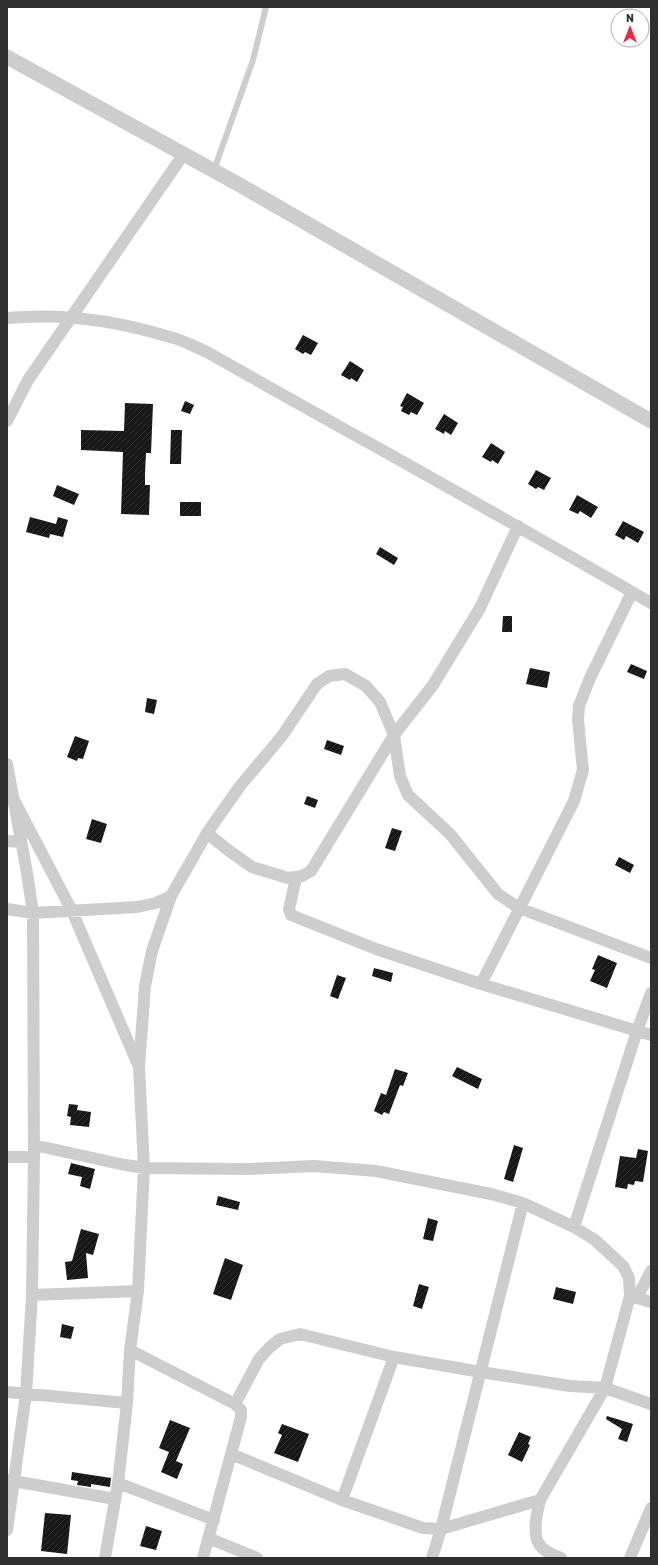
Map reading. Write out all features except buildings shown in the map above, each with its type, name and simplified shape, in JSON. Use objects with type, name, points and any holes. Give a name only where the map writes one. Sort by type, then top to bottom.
[{"type":"street","points":[[7,57],[213,172],[238,184],[651,421]]},
{"type":"street","points":[[7,421],[28,380],[183,155]]},
{"type":"street","points":[[7,318],[31,316],[70,318],[146,330],[172,337],[207,352],[518,526],[651,603]]},
{"type":"street","points":[[207,833],[252,867],[288,878],[296,878],[311,871],[394,735],[433,685],[480,608],[518,526]]},
{"type":"street","points":[[481,984],[518,908],[574,800],[583,770],[578,720],[579,706],[590,678],[632,592]]},
{"type":"street","points":[[105,1558],[118,1483],[127,1403],[130,1350],[138,1291],[144,1168],[138,1067],[147,979],[152,951],[172,896],[207,833],[249,775],[282,736],[317,684],[329,676],[345,674],[366,686],[380,702],[394,735],[400,776],[408,795],[450,834],[498,894],[518,908],[651,958]]},
{"type":"street","points":[[7,764],[33,913],[34,1151],[32,1295],[26,1394],[11,1480],[7,1530]]},
{"type":"street","points":[[13,798],[72,911],[138,1067]]},
{"type":"street","points":[[7,842],[21,842]]},
{"type":"street","points":[[296,878],[289,909],[291,915],[376,949],[481,984],[651,1035]]},
{"type":"street","points":[[7,909],[33,913],[137,907],[156,903],[172,896]]},
{"type":"street","points":[[574,1227],[637,1031],[651,993]]},
{"type":"street","points":[[7,1157],[34,1151],[144,1168],[249,1169],[314,1166],[376,1171],[491,1194],[523,1203],[574,1227],[595,1240],[623,1266],[629,1278],[634,1297]]},
{"type":"street","points":[[432,1558],[441,1529],[523,1203]]},
{"type":"street","points":[[561,1558],[549,1553],[539,1544],[535,1523],[540,1500],[605,1388],[634,1297],[651,1271]]},
{"type":"street","points":[[32,1295],[138,1291]]},
{"type":"street","points":[[634,1297],[651,1302]]},
{"type":"street","points":[[235,1404],[259,1359],[269,1348],[280,1339],[300,1334],[394,1357],[570,1386],[605,1388],[651,1404]]},
{"type":"street","points":[[130,1350],[235,1404],[241,1410],[241,1417],[203,1558]]},
{"type":"street","points":[[342,1500],[394,1357]]},
{"type":"street","points":[[7,1392],[127,1403]]},
{"type":"street","points":[[231,1454],[342,1500],[423,1528],[441,1529],[540,1500]]},
{"type":"street","points":[[11,1480],[116,1499]]},
{"type":"street","points":[[118,1483],[214,1520]]},
{"type":"street","points":[[630,1558],[651,1508]]},
{"type":"street","points":[[208,1538],[257,1558]]},
{"type":"lane","points":[[213,172],[253,60],[266,7]]}]
